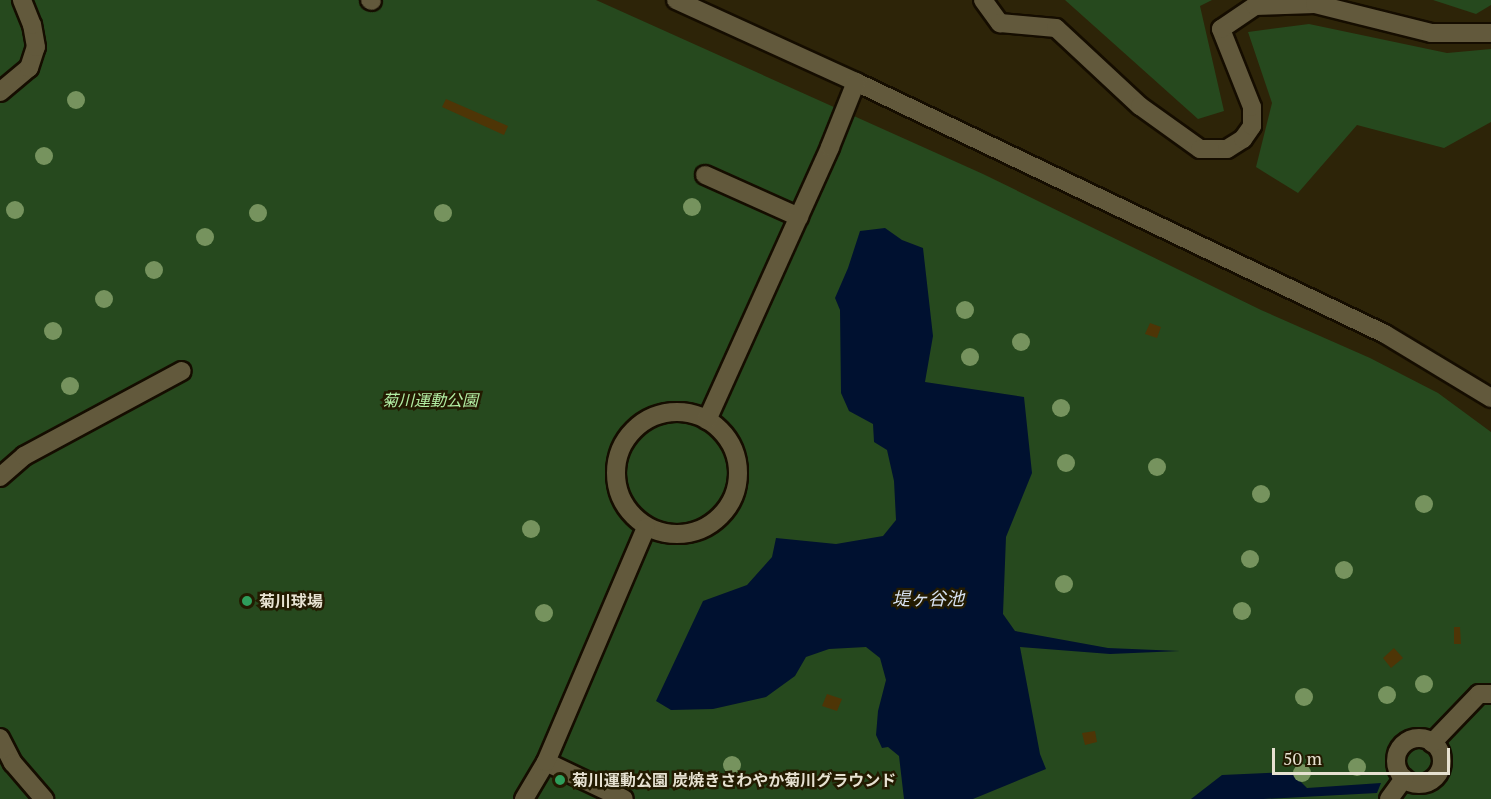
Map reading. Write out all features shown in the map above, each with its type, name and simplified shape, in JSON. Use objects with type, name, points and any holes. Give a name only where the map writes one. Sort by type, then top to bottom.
[{"type":"street","points":[[0,92],[29,68],[36,46],[32,25],[22,0]]},
{"type":"street","points":[[676,0],[856,82],[1385,334],[1491,398]]},
{"type":"street","points":[[983,0],[1000,23],[1056,28],[1140,106],[1200,149],[1227,149],[1243,139],[1252,126],[1252,107],[1221,29],[1255,6],[1315,4],[1431,33],[1491,33]]},
{"type":"street","points":[[707,420],[799,217],[856,82]]},
{"type":"street","points":[[705,176],[799,217]]},
{"type":"street","points":[[0,477],[24,456],[182,371]]},
{"type":"street","points":[[670,412],[689,413],[707,420],[722,432],[733,448],[738,466],[737,486],[731,504],[719,519],[702,529],[684,534],[665,533],[646,527],[631,514],[621,499],[616,480],[617,461],[624,443],[636,428],[652,417],[670,412]]},
{"type":"street","points":[[524,799],[546,762],[646,527]]},
{"type":"street","points":[[1432,742],[1479,694],[1491,694]]},
{"type":"street","points":[[0,738],[13,763],[44,799]]},
{"type":"street","points":[[1414,739],[1432,742],[1442,759],[1436,777],[1418,784],[1404,778],[1396,767],[1397,752],[1414,739]]},
{"type":"street","points":[[546,762],[624,799]]},
{"type":"street","points":[[1389,799],[1404,778]]},
{"type":"green space","name":"菊川運動公園","points":[[0,0],[596,0],[983,174],[1261,310],[1370,358],[1438,393],[1491,432],[1491,799],[0,799]]},
{"type":"green space","points":[[1065,0],[1212,0],[1200,6],[1224,111],[1198,119]]},
{"type":"green space","points":[[1433,0],[1491,0],[1491,5],[1476,14]]},
{"type":"green space","points":[[1309,24],[1447,53],[1491,49],[1491,122],[1444,148],[1357,125],[1298,193],[1256,167],[1272,103],[1248,32]]},
{"type":"water","name":"堤ヶ谷池","points":[[885,228],[902,240],[923,248],[933,336],[925,382],[1024,397],[1032,473],[1006,537],[1003,614],[1015,631],[1108,648],[1180,651],[1110,654],[1020,647],[1040,754],[1046,769],[973,799],[904,799],[899,756],[888,747],[882,748],[876,735],[878,711],[886,680],[880,658],[866,647],[829,649],[806,657],[795,676],[766,697],[713,709],[671,710],[656,701],[703,601],[747,585],[772,557],[776,538],[836,544],[883,536],[896,520],[894,481],[887,450],[874,442],[873,424],[849,411],[841,393],[840,310],[835,298],[860,231]]},
{"type":"water","points":[[1291,772],[1307,788],[1381,783],[1377,793],[1263,799],[1191,799],[1222,775]]},
{"type":"building","points":[[446,99],[508,126],[504,135],[442,107]]},
{"type":"building","points":[[1150,323],[1161,327],[1157,338],[1145,334]]},
{"type":"building","points":[[1454,627],[1460,627],[1461,644],[1454,644]]},
{"type":"building","points":[[1394,648],[1403,658],[1391,668],[1383,658]]},
{"type":"building","points":[[827,694],[842,699],[837,711],[822,706]]},
{"type":"building","points":[[1095,731],[1097,742],[1085,745],[1082,733]]},
{"type":"place","name":"菊川球場","points":[[247,601]]},
{"type":"place","name":"菊川運動公園 炭焼きさわやか菊川グラウンド","points":[[560,780]]}]
